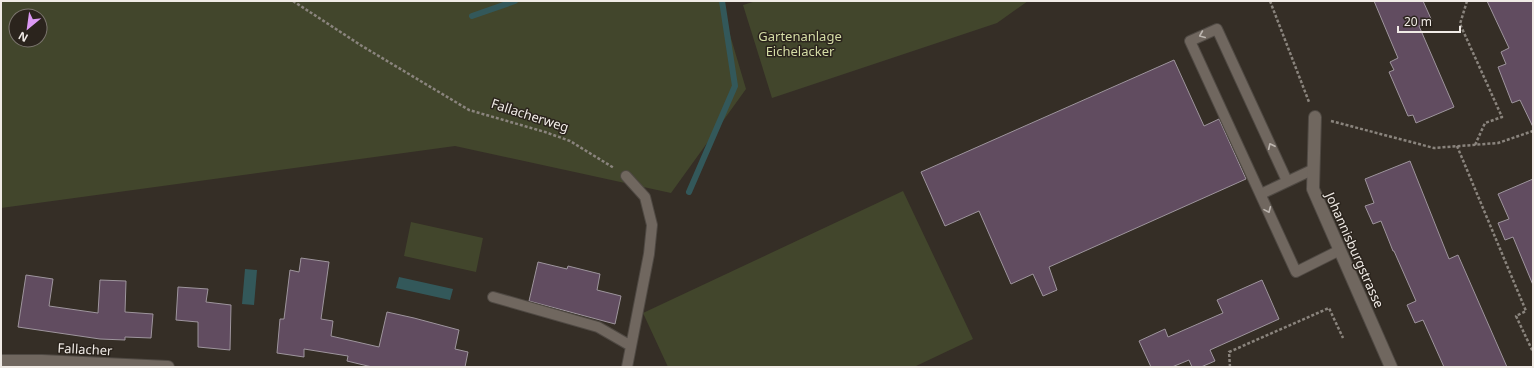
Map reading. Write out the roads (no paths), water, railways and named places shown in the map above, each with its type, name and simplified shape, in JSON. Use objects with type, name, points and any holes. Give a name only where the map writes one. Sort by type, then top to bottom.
[{"type":"street","name":"Johannisburgstrasse","points":[[1315,117],[1313,189],[1390,367]]},
{"type":"street","name":"Fallacher","points":[[1,361],[42,361],[168,367]]},
{"type":"lane","points":[[1287,181],[1217,29],[1190,41],[1296,272],[1340,250]]},
{"type":"lane","points":[[1261,194],[1314,169]]},
{"type":"lane","points":[[626,176],[645,197],[652,225],[649,254],[627,367]]},
{"type":"lane","points":[[492,297],[598,327],[631,346]]},
{"type":"water","points":[[245,269],[257,270],[254,305],[242,304]]},
{"type":"water","points":[[399,277],[453,289],[450,300],[396,288]]},
{"type":"waterway","points":[[472,16],[515,1]]},
{"type":"waterway","points":[[689,192],[735,86],[722,1]]},
{"type":"park label","name":"Gartenanlage Eichelacker","points":[[800,44]]}]
